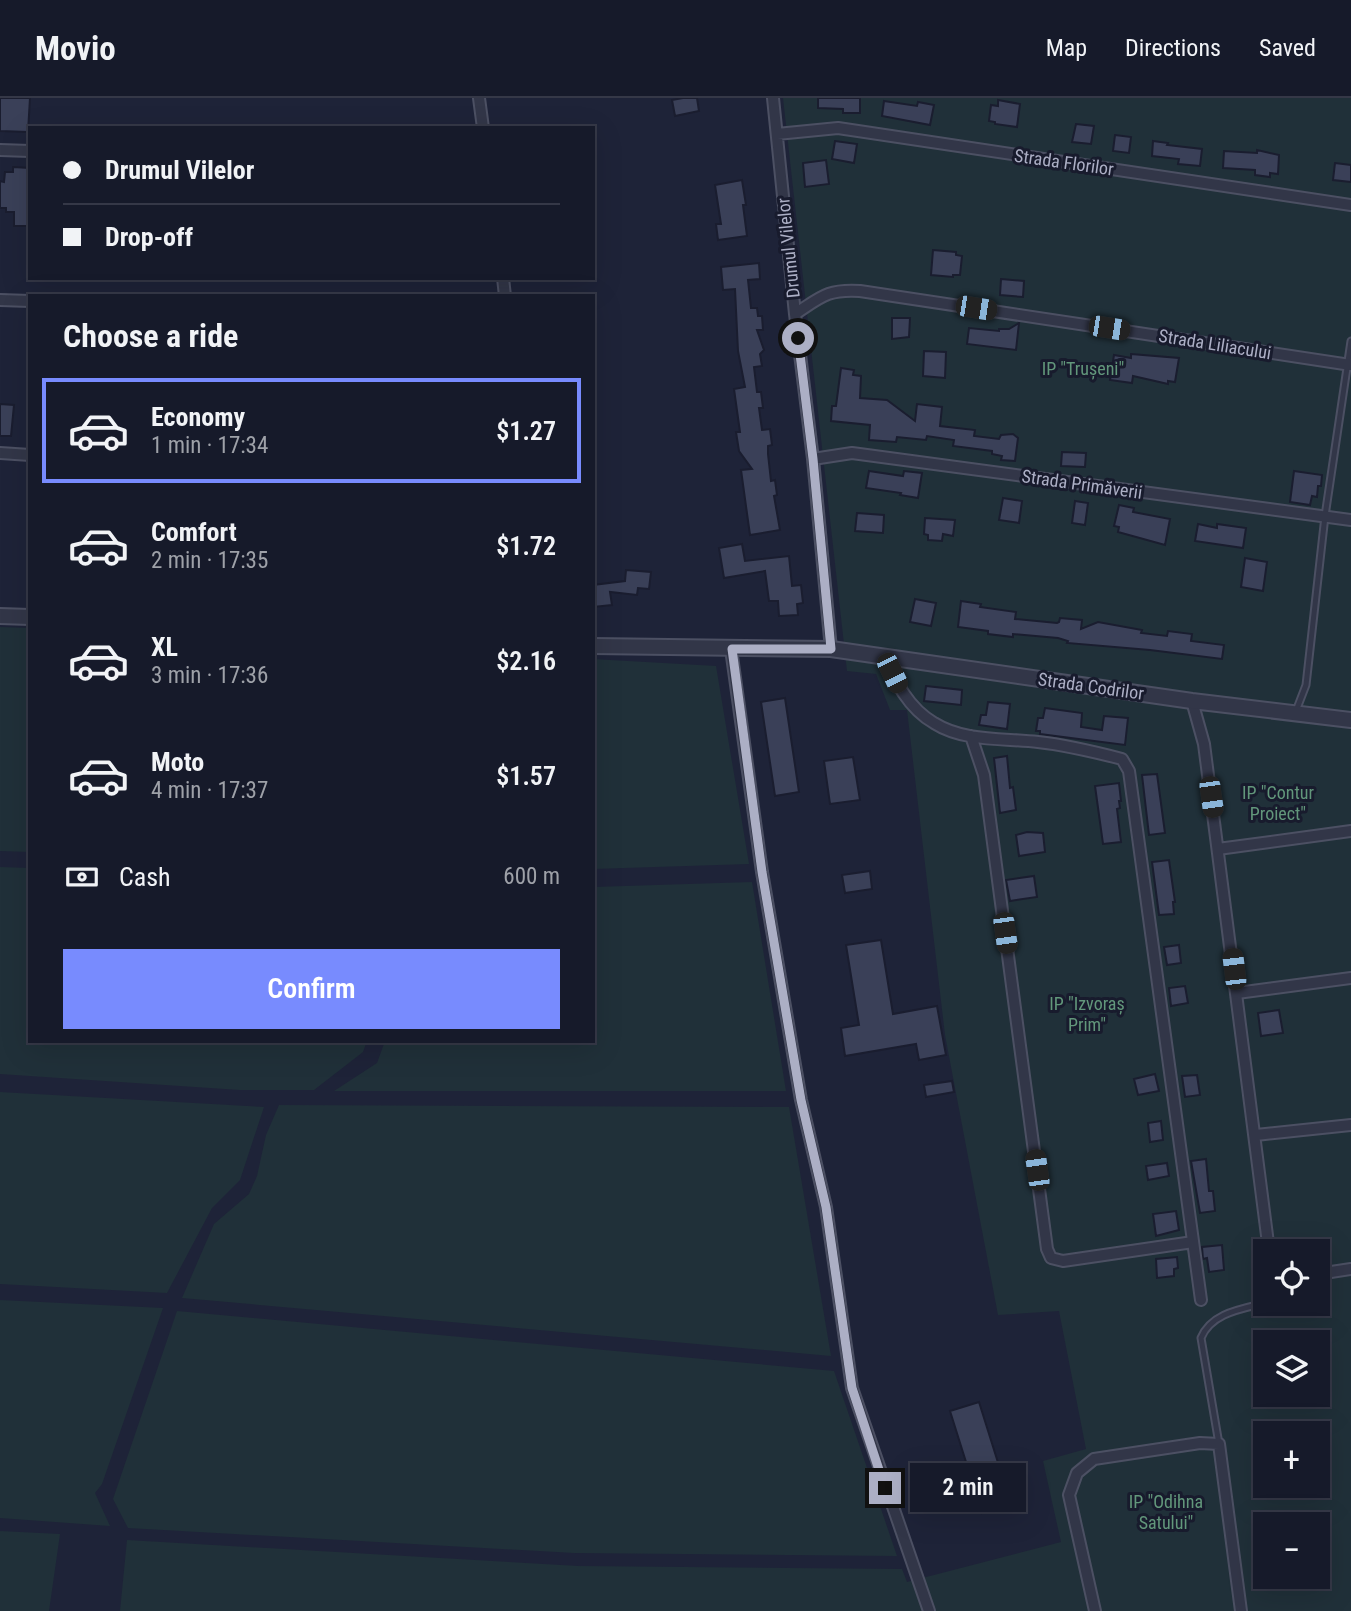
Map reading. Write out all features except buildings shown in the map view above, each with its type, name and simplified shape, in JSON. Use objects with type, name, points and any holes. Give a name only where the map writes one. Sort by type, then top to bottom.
[{"type":"street","points":[[479,98],[483,126]]},
{"type":"street","name":"Drumul Vilelor","points":[[773,98],[831,649]]},
{"type":"street","name":"Strada Florilor","points":[[777,134],[838,128],[1351,205]]},
{"type":"street","points":[[0,150],[28,151]]},
{"type":"street","name":"Strada Liliacului","points":[[795,314],[827,293],[860,291],[1350,364]]},
{"type":"street","points":[[0,300],[28,301]]},
{"type":"street","points":[[0,453],[28,455]]},
{"type":"street","name":"Strada Primăverii","points":[[813,459],[852,453],[1351,520]]},
{"type":"street","points":[[0,616],[28,617]]},
{"type":"street","name":"Strada Codrilor","points":[[595,646],[831,649],[1192,701],[1351,720]]},
{"type":"street","points":[[732,649],[762,872],[801,1100],[826,1207],[852,1388],[929,1611]]},
{"type":"street","points":[[884,656],[900,690],[915,708],[933,723],[971,736],[1041,742],[1108,755],[1122,759],[1129,771],[1200,1300]]},
{"type":"street","points":[[1192,701],[1204,744],[1268,1239]]},
{"type":"street","points":[[971,736],[984,775],[1047,1249],[1051,1258],[1063,1261],[1193,1242]]},
{"type":"street","points":[[1218,849],[1351,831]]},
{"type":"street","points":[[1237,993],[1351,978]]},
{"type":"street","points":[[1255,1135],[1351,1125]]},
{"type":"street","points":[[1330,1272],[1351,1269]]},
{"type":"street","points":[[1095,1611],[1069,1495],[1077,1473],[1094,1459],[1200,1443],[1219,1444],[1241,1611]]},
{"type":"lane","points":[[1295,712],[1306,685],[1325,516],[1350,364],[1351,341]]},
{"type":"lane","points":[[1219,1444],[1201,1338],[1212,1320],[1253,1307]]},
{"type":"green space","points":[[783,98],[1351,98],[1351,1611],[120,1611],[127,1540],[578,1566],[902,1569],[907,1582],[1061,1542],[1043,1461],[1086,1449],[1059,1311],[998,1315],[945,1035],[907,710],[890,710],[876,674],[847,671]]},
{"type":"green space","points":[[0,627],[28,628],[28,852],[0,851]]},
{"type":"green space","points":[[595,659],[716,666],[749,864],[595,869]]},
{"type":"green space","points":[[0,867],[28,868],[28,1043],[366,1043],[363,1052],[314,1090],[240,1090],[0,1074]]},
{"type":"green space","points":[[752,882],[786,1091],[334,1091],[377,1063],[384,1043],[595,1043],[595,887]]},
{"type":"green space","points":[[0,1092],[264,1107],[240,1180],[212,1208],[167,1293],[0,1284]]},
{"type":"green space","points":[[279,1105],[789,1107],[831,1356],[182,1298],[214,1224],[249,1194],[257,1176],[266,1135]]},
{"type":"green space","points":[[0,1300],[163,1308],[102,1484],[95,1493],[110,1526],[0,1518]]},
{"type":"green space","points":[[177,1311],[834,1371],[897,1556],[574,1553],[128,1528],[113,1499]]},
{"type":"green space","points":[[0,1531],[60,1534],[49,1611],[0,1611]]},
{"type":"route","points":[[798,338],[813,459],[831,649],[732,649],[762,872],[801,1100],[826,1207],[852,1388],[885,1488]]},
{"type":"park label","name":"IP \"Trușeni\"","points":[[1083,368]]},
{"type":"park label","name":"IP \"Contur Proiect\"","points":[[1278,802]]},
{"type":"park label","name":"IP \"Izvoraș Prim\"","points":[[1087,1013]]},
{"type":"park label","name":"IP \"Odihna Satului\"","points":[[1166,1511]]}]
